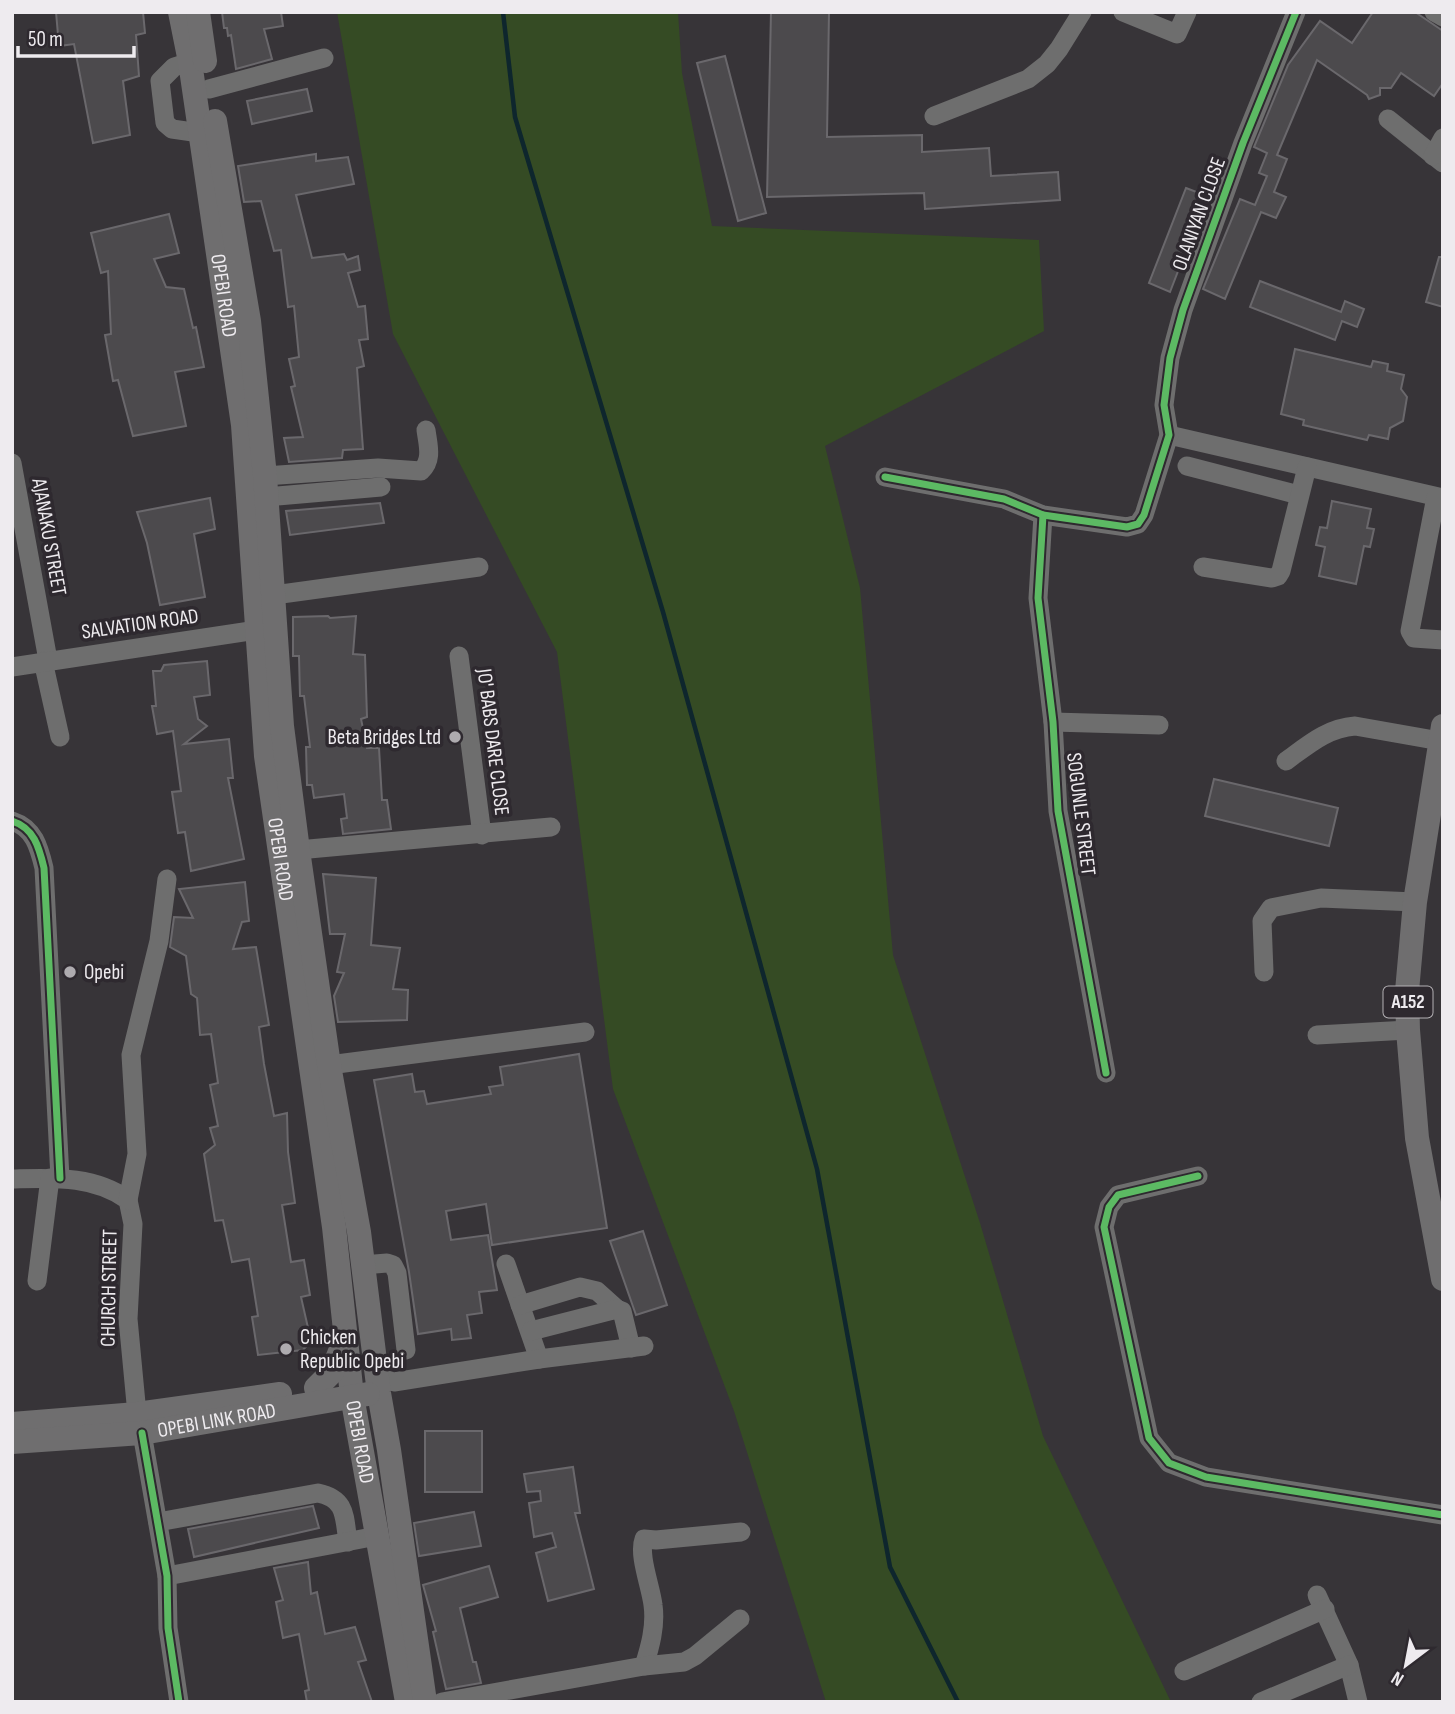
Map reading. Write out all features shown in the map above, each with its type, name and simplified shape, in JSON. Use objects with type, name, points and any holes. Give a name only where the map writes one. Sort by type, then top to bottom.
[{"type":"main road","name":"OPEBI ROAD","points":[[180,12],[190,62],[243,425],[266,630],[329,1065],[383,1384],[389,1450],[425,1702]]},
{"type":"main road","name":"OPEBI ROAD","points":[[198,12],[249,321],[265,486],[274,595],[266,630],[266,756],[334,1227],[351,1388],[407,1702]]},
{"type":"main road","name":"A152","points":[[1441,733],[1415,902],[1408,978],[1408,1030],[1417,1138],[1443,1279]]},
{"type":"main road","points":[[347,1333],[337,1364],[309,1398],[352,1431],[361,1445]]},
{"type":"main road","name":"OPEBI LINK ROAD","points":[[12,1442],[309,1398],[383,1384]]},
{"type":"main road","name":"OPEBI LINK ROAD","points":[[12,1424],[140,1424]]},
{"type":"street","points":[[934,116],[1028,79],[1047,64],[1082,12]]},
{"type":"street","points":[[1123,12],[1177,34],[1187,12]]},
{"type":"street","name":"OLANIYAN CLOSE","points":[[1169,435],[1164,405],[1168,370],[1183,310],[1243,143],[1296,12]]},
{"type":"street","points":[[1434,12],[1443,17]]},
{"type":"street","points":[[209,89],[324,58]]},
{"type":"street","points":[[1388,119],[1439,153]]},
{"type":"street","points":[[265,486],[378,468],[421,471],[429,457],[426,430]]},
{"type":"street","points":[[886,477],[1004,499],[1043,514],[1127,527],[1138,524],[1144,515],[1169,435],[1440,498],[1410,631],[1414,638],[1443,640]]},
{"type":"street","name":"AJANAKU STREET","points":[[12,463],[60,737]]},
{"type":"street","points":[[1188,466],[1299,495]]},
{"type":"street","points":[[1203,567],[1272,578],[1278,576],[1307,467]]},
{"type":"street","points":[[265,486],[381,487]]},
{"type":"street","name":"SOGUNLE STREET","points":[[1043,514],[1038,598],[1053,722],[1058,811],[1106,1073]]},
{"type":"street","points":[[274,595],[479,567]]},
{"type":"street","name":"SALVATION ROAD","points":[[12,667],[266,630]]},
{"type":"street","name":"JO' BABS DARE CLOSE","points":[[459,656],[482,835]]},
{"type":"street","points":[[1053,722],[1158,725]]},
{"type":"street","points":[[1286,761],[1329,730],[1343,727],[1441,733]]},
{"type":"street","points":[[1420,822],[1424,798]]},
{"type":"street","points":[[12,821],[29,829],[38,846],[44,867],[55,1178],[37,1281]]},
{"type":"street","points":[[298,850],[551,827]]},
{"type":"street","points":[[128,1199],[137,1154],[131,1055],[159,941],[167,879]]},
{"type":"street","points":[[1264,972],[1262,920],[1271,908],[1321,898],[1415,902]]},
{"type":"street","points":[[1317,1035],[1408,1030]]},
{"type":"street","points":[[329,1065],[585,1032]]},
{"type":"street","points":[[1198,1176],[1118,1195],[1109,1208],[1104,1227],[1149,1438],[1169,1463],[1206,1477],[1443,1515]]},
{"type":"street","name":"CHURCH STREET","points":[[12,1179],[55,1178],[95,1183],[115,1190],[128,1199],[133,1224],[128,1319],[140,1424],[167,1576],[168,1628],[179,1702]]},
{"type":"street","points":[[506,1264],[539,1359]]},
{"type":"street","points":[[363,1265],[393,1265],[397,1273],[406,1350]]},
{"type":"street","points":[[383,1384],[539,1359],[637,1347],[622,1311],[597,1291],[580,1287],[520,1304]]},
{"type":"street","points":[[531,1331],[617,1309]]},
{"type":"street","points":[[158,1522],[318,1493],[330,1495],[342,1507],[348,1542]]},
{"type":"street","points":[[644,1666],[654,1621],[642,1552],[644,1539],[741,1532]]},
{"type":"street","points":[[167,1576],[377,1536]]},
{"type":"street","points":[[1184,1671],[1321,1602],[1349,1665],[1358,1702]]},
{"type":"street","points":[[442,1702],[644,1666],[684,1662],[740,1619]]},
{"type":"street","points":[[1261,1702],[1349,1665]]},
{"type":"green space","points":[[337,12],[678,12],[682,73],[712,226],[1039,240],[1044,331],[825,446],[860,588],[893,955],[980,1223],[1043,1436],[1171,1702],[826,1702],[734,1411],[613,1089],[557,652],[393,334]]},
{"type":"building","points":[[56,12],[143,12],[145,33],[136,35],[139,76],[123,81],[130,135],[93,143],[74,44],[59,46]]},
{"type":"building","points":[[222,12],[281,12],[283,26],[264,29],[272,59],[236,69],[231,35],[228,36],[227,28],[224,28]]},
{"type":"building","points":[[771,12],[829,12],[827,137],[922,135],[922,152],[989,148],[991,176],[1058,172],[1060,200],[925,209],[924,193],[767,197]]},
{"type":"building","points":[[1373,12],[1415,12],[1443,31],[1443,83],[1434,96],[1401,73],[1391,88],[1380,88],[1380,95],[1369,99],[1317,60],[1277,155],[1287,159],[1274,192],[1286,197],[1276,218],[1261,212],[1225,299],[1203,289],[1240,199],[1255,205],[1267,176],[1259,173],[1267,153],[1254,147],[1288,65],[1320,21],[1352,43]]},
{"type":"building","points":[[725,56],[766,213],[738,221],[697,63]]},
{"type":"building","points":[[307,89],[312,111],[252,124],[247,101]]},
{"type":"building","points":[[316,154],[316,161],[348,157],[354,184],[296,195],[312,258],[344,254],[347,260],[358,256],[360,270],[348,273],[358,307],[365,306],[368,339],[359,340],[364,366],[357,368],[363,449],[343,450],[342,458],[289,462],[284,438],[303,437],[291,387],[295,386],[289,359],[299,357],[294,306],[288,307],[281,250],[274,251],[261,201],[244,202],[238,166]]},
{"type":"building","points":[[1186,188],[1207,196],[1170,292],[1149,283]]},
{"type":"building","points":[[169,214],[179,253],[154,259],[166,287],[184,289],[193,328],[196,327],[204,367],[175,372],[186,426],[133,436],[118,380],[113,381],[105,335],[111,334],[108,271],[101,273],[91,233]]},
{"type":"building","points":[[1439,257],[1443,257],[1443,307],[1426,302]]},
{"type":"building","points":[[1260,281],[1341,312],[1345,301],[1364,309],[1357,327],[1342,321],[1335,340],[1250,307]]},
{"type":"building","points":[[1295,349],[1371,367],[1373,361],[1388,364],[1387,371],[1404,375],[1401,389],[1407,397],[1403,421],[1390,428],[1388,439],[1369,435],[1367,440],[1303,425],[1304,420],[1281,414]]},
{"type":"building","points":[[210,498],[215,529],[194,534],[205,597],[160,605],[147,543],[137,512]]},
{"type":"building","points":[[1332,501],[1371,509],[1367,528],[1374,529],[1370,547],[1364,546],[1356,584],[1319,576],[1325,547],[1316,545],[1320,527],[1327,528]]},
{"type":"building","points":[[380,503],[384,523],[290,535],[286,511]]},
{"type":"building","points":[[356,616],[353,654],[365,655],[367,717],[361,719],[367,748],[379,748],[382,800],[387,800],[391,829],[343,834],[341,819],[347,818],[344,794],[314,798],[312,785],[307,785],[306,747],[310,747],[304,696],[300,696],[299,656],[293,656],[293,617]]},
{"type":"building","points":[[207,661],[210,695],[194,697],[198,719],[207,726],[184,744],[229,739],[233,778],[228,778],[244,859],[191,871],[185,832],[178,833],[172,792],[181,791],[173,731],[157,734],[152,706],[156,706],[153,671],[161,671],[164,665]]},
{"type":"building","points":[[1214,779],[1338,808],[1329,846],[1205,816]]},
{"type":"building","points":[[323,874],[376,878],[371,945],[400,948],[393,989],[408,990],[407,1020],[338,1022],[334,996],[344,973],[337,972],[345,934],[330,934]]},
{"type":"building","points":[[245,882],[249,921],[242,922],[233,949],[256,947],[269,1025],[259,1027],[264,1064],[274,1116],[287,1113],[288,1152],[295,1203],[282,1205],[291,1262],[304,1260],[310,1295],[301,1297],[311,1341],[303,1350],[258,1355],[252,1317],[258,1316],[249,1259],[232,1262],[223,1220],[215,1221],[204,1154],[215,1145],[210,1128],[218,1126],[210,1085],[218,1083],[211,1034],[200,1035],[197,998],[191,994],[186,956],[170,947],[174,917],[193,918],[179,889]]},
{"type":"building","points":[[579,1054],[607,1228],[492,1245],[486,1204],[446,1211],[451,1240],[488,1235],[497,1290],[479,1292],[482,1313],[467,1315],[471,1338],[452,1340],[451,1329],[418,1334],[374,1080],[412,1074],[415,1092],[424,1091],[427,1104],[491,1094],[489,1087],[503,1085],[500,1067]]},
{"type":"building","points":[[643,1231],[667,1305],[636,1315],[610,1241]]},
{"type":"building","points":[[425,1431],[482,1431],[482,1492],[425,1492]]},
{"type":"building","points":[[573,1467],[580,1513],[575,1513],[594,1589],[548,1601],[536,1553],[556,1547],[552,1533],[534,1537],[529,1503],[541,1501],[540,1491],[527,1492],[524,1474]]},
{"type":"building","points":[[313,1506],[319,1528],[194,1557],[188,1529]]},
{"type":"building","points":[[474,1512],[481,1546],[419,1556],[414,1523]]},
{"type":"building","points":[[308,1562],[311,1594],[317,1592],[325,1634],[355,1627],[366,1660],[358,1662],[372,1702],[307,1702],[305,1691],[309,1690],[299,1634],[283,1638],[276,1602],[283,1600],[274,1568]]},
{"type":"building","points":[[489,1566],[498,1597],[460,1608],[481,1683],[446,1689],[433,1632],[436,1631],[423,1585]]},
{"type":"waterway","points":[[503,12],[515,117],[663,612],[817,1169],[890,1567],[958,1702]]},
{"type":"cycle path","points":[[885,477],[1004,499],[1043,515],[1127,527],[1138,524],[1144,515],[1169,435],[1164,405],[1170,358],[1183,310],[1243,143],[1296,12]]},
{"type":"cycle path","points":[[1043,515],[1038,598],[1053,722],[1058,811],[1106,1073]]},
{"type":"cycle path","points":[[12,821],[30,833],[44,868],[60,1178]]},
{"type":"cycle path","points":[[1198,1176],[1118,1195],[1109,1207],[1104,1227],[1149,1438],[1169,1463],[1206,1477],[1443,1515]]},
{"type":"cycle path","points":[[142,1433],[167,1576],[168,1628],[179,1702]]},
{"type":"place","name":"Beta Bridges Ltd","points":[[455,737]]},
{"type":"place","name":"Opebi","points":[[70,972]]},
{"type":"place","name":"Chicken Republic Opebi","points":[[286,1349]]}]
